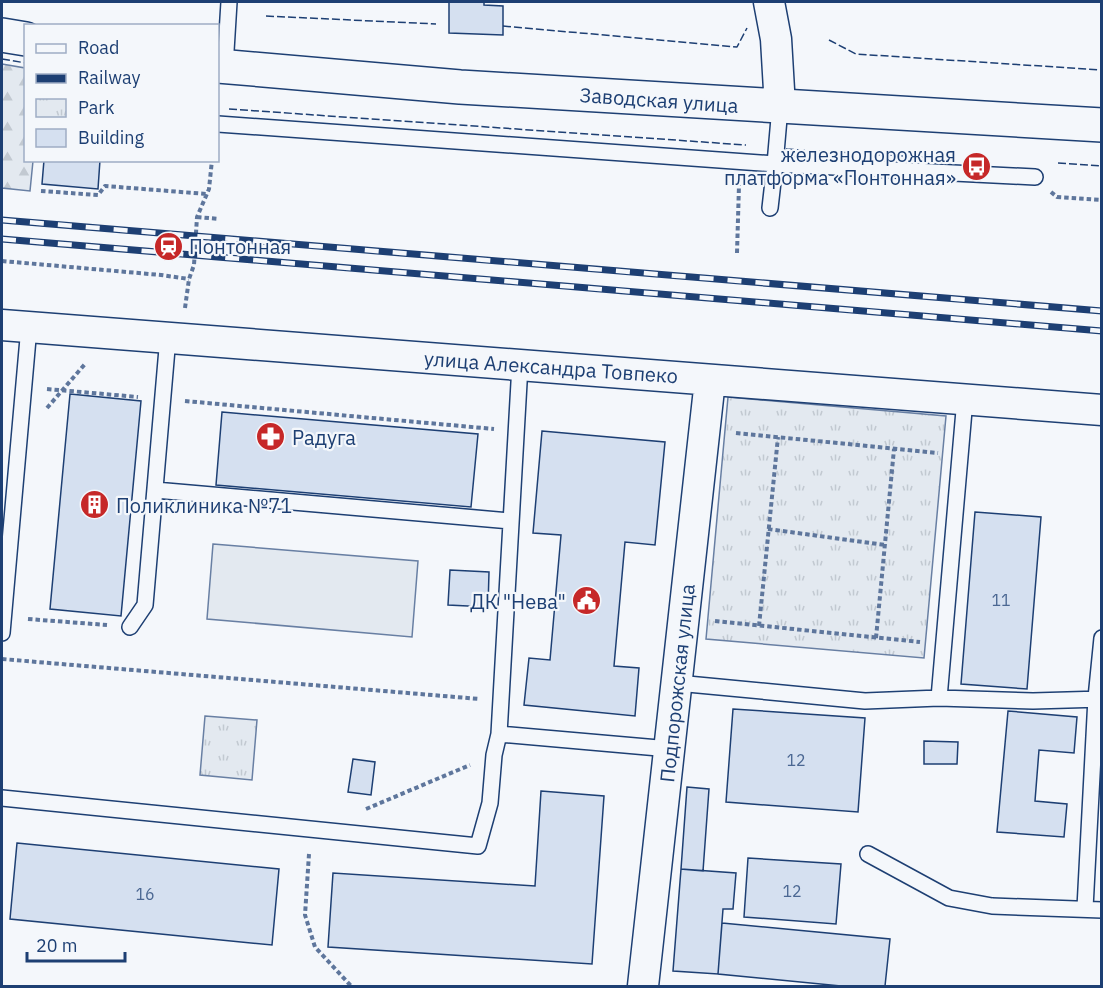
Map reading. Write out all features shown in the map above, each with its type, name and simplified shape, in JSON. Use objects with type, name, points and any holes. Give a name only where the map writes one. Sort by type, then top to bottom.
[{"type":"main road","points":[[2,35],[24,39]]},
{"type":"main road","name":"Заводская улица","points":[[221,66],[460,87],[1101,125]]},
{"type":"street","points":[[769,2],[776,39],[780,107]]},
{"type":"street","name":"улица Александра Товпеко","points":[[15,326],[1101,410]]},
{"type":"street","name":"Подпорожская улица","points":[[643,987],[710,380]]},
{"type":"lane","points":[[221,66],[229,2]]},
{"type":"lane","points":[[770,208],[780,107]]},
{"type":"lane","points":[[219,124],[739,162],[1035,177]]},
{"type":"lane","points":[[2,622],[8,485],[19,436],[24,387],[15,326]]},
{"type":"lane","points":[[130,627],[145,605],[168,338]]},
{"type":"lane","points":[[2,798],[478,846],[490,803],[502,701],[520,365]]},
{"type":"lane","points":[[939,698],[965,399]]},
{"type":"lane","points":[[155,490],[511,521]]},
{"type":"lane","points":[[1085,908],[1101,638]]},
{"type":"lane","points":[[677,683],[865,701],[939,698],[1033,701],[1099,699]]},
{"type":"lane","points":[[499,734],[670,749]]},
{"type":"lane","points":[[868,854],[949,898],[992,906],[1101,910]]},
{"type":"path","points":[[2,261],[189,279],[194,265],[196,217],[210,189],[212,162]]},
{"type":"path","points":[[737,253],[739,162]]},
{"type":"path","points":[[1035,177],[1057,197],[1101,200]]},
{"type":"path","points":[[41,191],[98,195],[105,186],[207,194]]},
{"type":"path","points":[[196,217],[219,219]]},
{"type":"path","points":[[19,436],[63,390],[110,333]]},
{"type":"path","points":[[24,387],[516,431]]},
{"type":"path","points":[[706,430],[960,455]]},
{"type":"path","points":[[759,626],[778,437]]},
{"type":"path","points":[[876,638],[894,449]]},
{"type":"path","points":[[768,529],[885,545]]},
{"type":"path","points":[[685,618],[943,645]]},
{"type":"path","points":[[2,622],[130,627]]},
{"type":"path","points":[[2,659],[502,701]]},
{"type":"path","points":[[310,829],[306,915],[315,947],[351,987]]},
{"type":"green space","points":[[2,64],[24,68],[24,162],[33,162],[30,191],[2,188]]},
{"type":"green space","points":[[728,397],[946,416],[924,658],[706,639]]},
{"type":"green space","points":[[213,544],[418,561],[412,637],[207,619]]},
{"type":"green space","points":[[205,716],[257,720],[252,780],[200,775]]},
{"type":"building","points":[[449,2],[484,2],[484,5],[503,6],[503,35],[449,33]]},
{"type":"building","points":[[44,162],[100,162],[98,189],[42,184]]},
{"type":"building","name":"Поликлиника №71","points":[[70,394],[141,401],[121,616],[50,609]]},
{"type":"building","points":[[222,412],[478,434],[471,507],[216,485]]},
{"type":"building","name":"ДК \"Нева\"","points":[[542,431],[665,442],[655,545],[625,542],[614,666],[639,668],[635,716],[524,705],[529,658],[550,660],[561,535],[533,533]]},
{"type":"building","points":[[975,512],[1041,517],[1027,689],[961,684]]},
{"type":"building","points":[[450,570],[489,572],[488,607],[448,605]]},
{"type":"building","points":[[733,709],[865,718],[858,812],[726,802]]},
{"type":"building","points":[[1008,711],[1077,717],[1074,753],[1039,750],[1035,801],[1067,804],[1064,837],[997,832]]},
{"type":"building","points":[[924,741],[958,742],[957,764],[924,764]]},
{"type":"building","points":[[353,759],[375,762],[371,795],[348,792]]},
{"type":"building","points":[[687,787],[709,789],[703,871],[681,869]]},
{"type":"building","points":[[541,791],[604,796],[592,964],[328,947],[333,873],[535,886]]},
{"type":"building","points":[[17,843],[279,869],[272,945],[10,919]]},
{"type":"building","points":[[748,858],[841,864],[836,924],[744,917]]},
{"type":"building","points":[[681,869],[736,873],[733,909],[723,909],[718,974],[673,971]]},
{"type":"building","points":[[722,923],[890,939],[885,986],[841,986],[718,974]]},
{"type":"railway","points":[[2,220],[1102,311]]},
{"type":"railway","points":[[2,239],[1102,331]]},
{"type":"fence","points":[[197,2],[204,2]]},
{"type":"fence","points":[[266,16],[436,24]]},
{"type":"fence","points":[[503,26],[737,47],[747,28]]},
{"type":"fence","points":[[829,40],[856,54],[1102,70]]},
{"type":"fence","points":[[2,59],[24,63]]},
{"type":"fence","points":[[229,109],[746,145]]},
{"type":"fence","points":[[786,149],[937,158]]},
{"type":"fence","points":[[1058,163],[1102,166]]},
{"type":"place","name":"железнодорожная платформа «Понтонная»","points":[[977,166]]},
{"type":"place","name":"Понтонная","points":[[168,246]]},
{"type":"place","name":"Радуга","points":[[271,437]]},
{"type":"place","name":"Поликлиника №71","points":[[95,505]]},
{"type":"place","name":"ДК \"Нева\"","points":[[587,601]]}]
